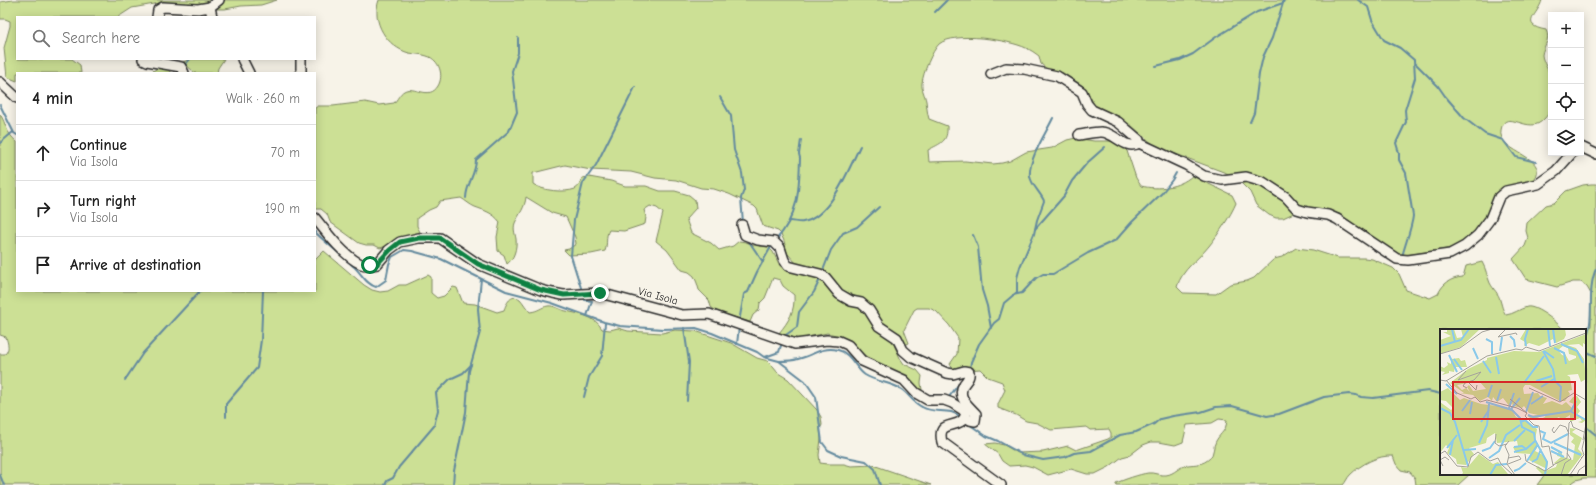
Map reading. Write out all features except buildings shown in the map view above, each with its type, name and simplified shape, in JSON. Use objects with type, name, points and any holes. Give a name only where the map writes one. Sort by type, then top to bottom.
[{"type":"street","points":[[157,16],[158,10],[163,7],[198,9],[210,8],[219,0]]},
{"type":"street","points":[[210,8],[212,16]]},
{"type":"street","points":[[145,60],[181,67],[184,72]]},
{"type":"street","points":[[242,60],[248,72]]},
{"type":"street","points":[[301,60],[301,72]]},
{"type":"street","points":[[991,74],[1006,68],[1024,69],[1057,76],[1082,92],[1087,104],[1092,110],[1118,122],[1139,140],[1139,143],[1186,165],[1204,176],[1222,180],[1246,178],[1263,182],[1286,197],[1297,209],[1328,215],[1337,219],[1397,259],[1408,260],[1450,254],[1465,246],[1478,235],[1490,219],[1499,197],[1506,191],[1538,184],[1556,171],[1569,156]]},
{"type":"street","points":[[0,82],[16,97]]},
{"type":"street","points":[[1079,135],[1102,132],[1110,134],[1126,144],[1135,145],[1139,143]]},
{"type":"street","points":[[1584,148],[1596,154]]},
{"type":"street","name":"Via Isola","points":[[316,219],[335,242],[361,264],[377,264],[400,242],[419,238],[440,238],[478,264],[541,290],[564,295],[600,293],[682,315],[709,314],[795,344],[827,340],[839,341],[848,345],[862,361],[904,380],[916,393],[928,400],[944,400],[952,403],[963,410],[966,414],[965,417]]},
{"type":"street","points":[[742,225],[745,235],[758,240],[774,242],[780,248],[784,260],[788,266],[820,274],[826,278],[839,294],[851,301],[861,303],[869,310],[879,326],[897,338],[902,350],[911,357],[947,373],[953,374],[964,371],[969,372],[970,376],[962,388],[961,394],[963,400],[976,414],[976,418],[974,421],[965,417],[960,423],[946,426],[942,430],[940,436],[942,442],[1001,485]]},
{"type":"green space","points":[[13,0],[277,0],[261,5],[241,6],[225,9],[217,9],[215,1],[198,5],[160,3],[132,8],[120,16],[16,16],[16,60],[73,60],[80,65],[81,72],[16,72],[16,81],[7,77],[4,48],[10,21],[0,19],[0,2]]},
{"type":"green space","points":[[379,0],[1542,0],[1532,18],[1532,22],[1533,25],[1538,28],[1546,30],[1548,37],[1542,55],[1548,70],[1548,114],[1538,124],[1532,125],[1507,121],[1503,123],[1501,130],[1502,137],[1506,143],[1533,162],[1537,168],[1536,177],[1532,182],[1526,184],[1502,188],[1484,223],[1459,245],[1447,249],[1406,255],[1396,255],[1340,214],[1313,209],[1298,211],[1283,218],[1276,218],[1269,215],[1256,205],[1250,192],[1234,176],[1155,146],[1132,126],[1097,110],[1087,91],[1082,85],[1063,73],[1047,69],[1041,64],[1039,56],[1018,45],[995,40],[969,37],[947,40],[939,44],[931,57],[926,68],[922,85],[929,119],[947,126],[945,139],[940,144],[928,150],[929,162],[965,161],[993,164],[1002,163],[1010,161],[1026,152],[1052,148],[1067,140],[1076,138],[1094,141],[1112,141],[1121,145],[1127,151],[1136,178],[1141,186],[1154,188],[1168,187],[1181,183],[1192,176],[1232,195],[1236,203],[1228,219],[1213,241],[1186,270],[1179,281],[1177,287],[1183,293],[1216,294],[1230,284],[1247,281],[1254,278],[1274,259],[1282,257],[1296,248],[1313,250],[1338,258],[1372,259],[1393,268],[1399,274],[1406,290],[1430,298],[1438,294],[1442,287],[1448,282],[1463,277],[1466,266],[1482,262],[1490,283],[1498,296],[1506,315],[1512,314],[1527,307],[1531,307],[1547,315],[1563,329],[1440,329],[1440,475],[1469,475],[1458,485],[1416,485],[1415,478],[1410,472],[1401,470],[1396,464],[1393,456],[1387,456],[1376,459],[1359,467],[1350,475],[1343,485],[1116,485],[1116,483],[1141,475],[1150,473],[1164,475],[1169,474],[1185,466],[1205,462],[1211,456],[1215,443],[1224,430],[1226,424],[1227,420],[1219,419],[1212,423],[1187,425],[1183,442],[1175,445],[1151,442],[1143,445],[1130,455],[1122,457],[1109,467],[1095,474],[1087,474],[1071,469],[1048,475],[1033,467],[1025,465],[1009,466],[1002,461],[998,454],[985,444],[995,443],[1004,445],[1018,453],[1043,452],[1068,446],[1076,450],[1108,439],[1111,437],[1111,433],[1109,429],[1090,430],[1086,427],[1051,430],[1037,423],[1026,421],[1016,415],[998,408],[998,404],[1005,390],[1002,382],[988,377],[980,369],[954,371],[950,364],[957,354],[958,338],[949,325],[936,311],[929,308],[917,308],[914,310],[904,330],[909,343],[905,345],[901,334],[884,325],[865,301],[842,290],[830,276],[797,264],[787,253],[781,234],[778,231],[763,226],[757,209],[754,206],[729,194],[714,189],[701,188],[676,180],[655,178],[631,172],[591,170],[565,165],[533,173],[533,184],[554,191],[575,189],[580,185],[582,178],[589,177],[611,181],[625,186],[646,186],[660,191],[675,191],[689,195],[695,200],[696,208],[686,219],[691,233],[711,243],[719,250],[733,246],[739,241],[768,247],[773,252],[780,266],[786,270],[817,276],[860,307],[878,330],[891,338],[904,364],[917,370],[922,376],[922,390],[919,390],[908,379],[896,371],[883,367],[867,357],[841,336],[827,333],[799,339],[779,333],[791,316],[794,301],[794,295],[783,286],[780,280],[773,278],[765,298],[760,303],[759,310],[753,315],[750,322],[717,312],[711,307],[709,300],[699,290],[694,276],[689,272],[682,270],[667,250],[656,241],[663,213],[657,208],[650,206],[644,210],[646,217],[645,224],[624,231],[609,230],[605,251],[591,254],[569,255],[564,250],[569,249],[576,244],[575,237],[566,217],[552,213],[526,197],[523,208],[514,225],[516,239],[515,250],[512,259],[507,264],[504,255],[498,251],[497,237],[500,222],[492,214],[473,206],[461,198],[440,201],[436,207],[417,218],[417,226],[420,232],[403,237],[387,246],[380,248],[374,245],[359,243],[330,222],[327,214],[321,209],[316,209],[316,107],[365,102],[379,105],[394,103],[404,91],[412,90],[426,93],[434,90],[438,86],[441,78],[438,65],[431,58],[420,54],[409,53],[394,45],[383,32],[377,17]]},
{"type":"green space","points":[[188,60],[223,60],[217,72],[194,72],[183,62]]},
{"type":"green space","points":[[159,67],[167,68],[170,72],[153,72]]},
{"type":"green space","points":[[0,114],[8,132],[16,141],[16,292],[316,292],[316,259],[324,251],[364,285],[372,290],[380,292],[388,291],[399,285],[406,285],[428,275],[431,277],[431,293],[437,298],[444,296],[453,287],[457,288],[463,303],[475,304],[497,312],[504,310],[509,300],[514,297],[520,299],[530,312],[552,306],[591,318],[602,329],[610,330],[618,328],[628,331],[662,333],[675,330],[695,331],[731,343],[757,358],[768,361],[778,373],[788,379],[817,410],[821,417],[822,425],[820,429],[820,463],[844,464],[851,466],[873,465],[931,485],[0,485],[0,354],[5,354],[8,350],[8,346],[6,337],[0,335]]},
{"type":"green space","points":[[1596,184],[1596,478],[1576,480],[1569,485],[1537,485],[1544,475],[1586,475],[1586,333],[1591,326],[1591,294],[1587,287],[1581,282],[1573,282],[1557,287],[1526,279],[1513,259],[1525,246],[1528,238],[1526,231],[1527,223],[1546,205],[1554,203],[1566,191],[1583,185]]},
{"type":"waterway","points":[[935,12],[947,0]]},
{"type":"waterway","points":[[1250,122],[1254,113],[1259,74],[1263,57],[1272,38],[1284,0]]},
{"type":"waterway","points":[[1358,0],[1368,7],[1372,20],[1384,40],[1400,48],[1414,60],[1415,78],[1405,110],[1406,122],[1396,143],[1399,153],[1399,160],[1406,173],[1413,216],[1403,253]]},
{"type":"waterway","points":[[1156,66],[1180,60],[1193,54],[1216,37],[1257,12],[1283,3]]},
{"type":"waterway","points":[[466,198],[466,193],[476,165],[476,160],[509,131],[517,112],[512,71],[518,53],[518,38]]},
{"type":"waterway","points":[[184,66],[189,60]]},
{"type":"waterway","points":[[1415,63],[1438,86],[1464,118],[1485,134],[1503,140],[1516,157],[1536,162]]},
{"type":"waterway","points":[[582,291],[571,256],[574,220],[583,183],[596,165],[635,87]]},
{"type":"waterway","points":[[720,97],[731,116],[734,150],[742,173],[744,190],[741,198],[743,223]]},
{"type":"waterway","points":[[0,105],[16,134]]},
{"type":"waterway","points":[[970,369],[971,362],[979,344],[994,323],[999,319],[1004,303],[1017,292],[1017,278],[1020,267],[1034,234],[1044,201],[1032,183],[1030,170],[1038,147],[1053,118]]},
{"type":"waterway","points":[[0,143],[13,132]]},
{"type":"waterway","points":[[776,240],[789,221],[796,202],[799,181],[799,154],[801,140]]},
{"type":"waterway","points":[[790,221],[803,222],[813,219],[822,212],[838,191],[860,146]]},
{"type":"waterway","points":[[1035,229],[1064,196],[1072,181],[1087,163],[1105,147]]},
{"type":"waterway","points":[[1013,295],[1022,293],[1036,278],[1043,274],[1053,274],[1088,253],[1116,240],[1162,193],[1176,173]]},
{"type":"waterway","points":[[822,273],[831,250],[843,233],[857,227],[879,207]]},
{"type":"waterway","points":[[316,233],[356,269],[366,281],[376,287],[386,280],[392,257],[404,250],[412,251],[441,259],[506,291],[552,303],[604,322],[620,326],[663,329],[696,328],[712,333],[757,352],[764,357],[779,361],[805,381],[816,397],[822,442],[828,450],[841,456],[866,461],[875,469],[880,485]]},
{"type":"waterway","points":[[973,235],[978,247],[982,290],[991,328]]},
{"type":"waterway","points":[[748,240],[763,262]]},
{"type":"waterway","points":[[739,322],[744,294],[748,292],[772,245]]},
{"type":"waterway","points":[[1586,337],[1590,324],[1592,287],[1596,269]]},
{"type":"waterway","points":[[783,337],[797,327],[799,312],[814,292],[821,277]]},
{"type":"waterway","points":[[453,485],[454,471],[466,412],[469,371],[480,332],[478,309],[481,279]]},
{"type":"waterway","points":[[125,380],[143,353],[199,292]]},
{"type":"waterway","points":[[226,417],[226,404],[257,368],[261,340],[263,292]]},
{"type":"waterway","points":[[584,297],[585,300],[592,301],[587,316]]},
{"type":"waterway","points":[[584,397],[589,377],[602,356],[605,323]]},
{"type":"waterway","points":[[737,344],[739,327]]},
{"type":"waterway","points":[[684,328],[689,362],[687,401]]},
{"type":"waterway","points":[[765,357],[779,352],[782,342]]},
{"type":"waterway","points":[[779,361],[796,360],[827,349],[838,350],[850,357],[865,375],[901,389],[922,407],[932,410],[952,412],[962,418]]},
{"type":"waterway","points":[[1586,351],[1596,356]]},
{"type":"waterway","points":[[385,485],[387,481],[393,478],[399,467],[434,426],[438,410],[436,393],[450,379],[463,373],[471,365]]},
{"type":"waterway","points":[[949,399],[964,377]]},
{"type":"waterway","points":[[966,422],[986,436],[1023,455],[1043,460],[1091,451],[1120,435],[1136,432],[1154,424],[1160,419],[1201,412],[1216,407],[1232,406],[1267,416],[1279,414],[1324,397],[1349,394],[1373,398],[1428,391],[1440,394]]},
{"type":"waterway","points":[[1586,427],[1596,435]]},
{"type":"waterway","points":[[0,475],[4,485]]},
{"type":"route","points":[[370,265],[377,264],[394,246],[400,242],[419,238],[440,238],[478,264],[541,290],[564,295],[600,293]]}]
